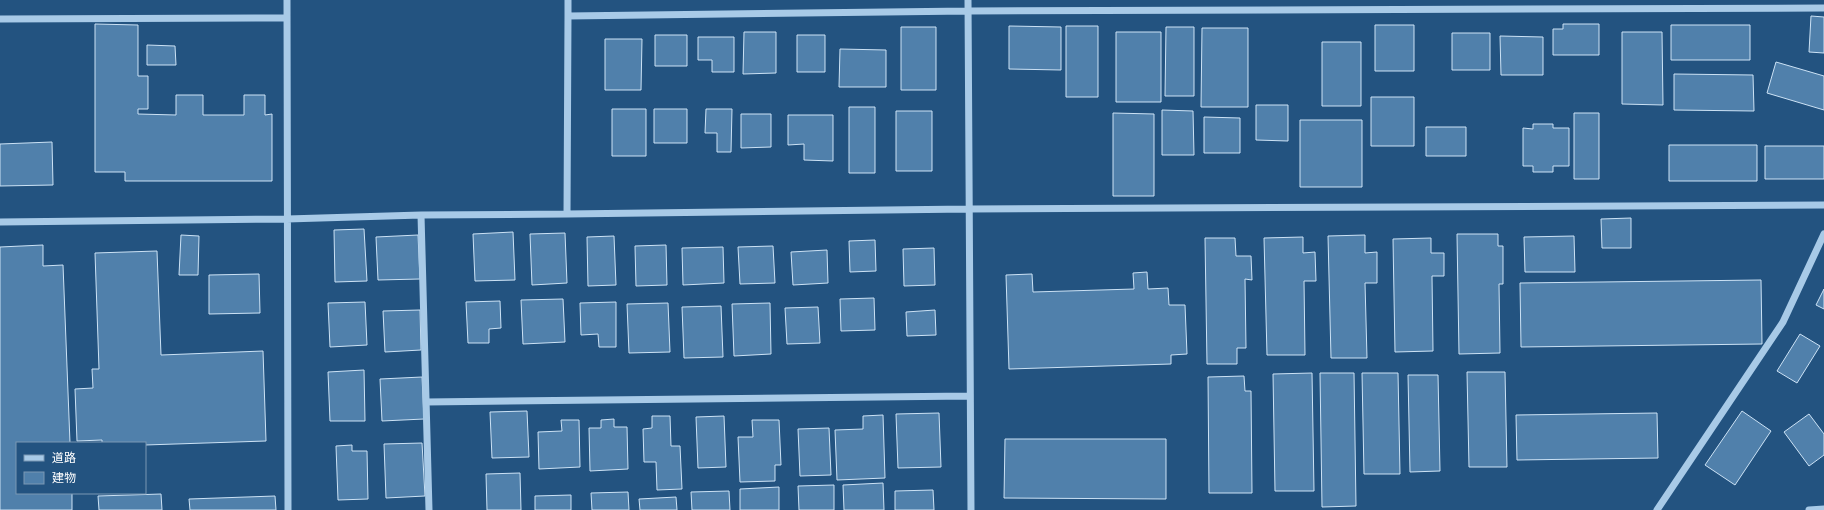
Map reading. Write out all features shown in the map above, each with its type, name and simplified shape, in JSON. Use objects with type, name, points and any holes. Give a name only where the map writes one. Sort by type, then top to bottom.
[{"type":"street","points":[[287,0],[288,510]]},
{"type":"street","points":[[568,0],[568,214]]},
{"type":"street","points":[[968,0],[969,396],[971,510]]},
{"type":"street","points":[[568,16],[968,11],[1824,8]]},
{"type":"street","points":[[0,19],[287,18]]},
{"type":"street","points":[[0,222],[288,219],[421,215],[968,209],[1824,205]]},
{"type":"street","points":[[421,215],[429,510]]},
{"type":"street","points":[[1657,510],[1783,322],[1824,234]]},
{"type":"street","points":[[426,402],[969,396]]},
{"type":"street","points":[[1809,510],[1824,509]]},
{"type":"building","points":[[1811,16],[1824,17],[1824,53],[1809,52]]},
{"type":"building","points":[[95,24],[138,25],[138,76],[148,76],[148,109],[138,109],[138,114],[176,115],[176,95],[203,95],[203,115],[244,115],[244,95],[265,95],[265,115],[272,114],[272,181],[125,181],[125,172],[95,172]]},
{"type":"building","points":[[1563,24],[1599,24],[1599,55],[1553,55],[1553,29],[1563,29]]},
{"type":"building","points":[[1375,25],[1414,25],[1414,71],[1375,71]]},
{"type":"building","points":[[1671,25],[1750,25],[1750,60],[1671,60]]},
{"type":"building","points":[[1009,26],[1061,27],[1061,70],[1009,69]]},
{"type":"building","points":[[1066,26],[1098,26],[1098,97],[1066,97]]},
{"type":"building","points":[[901,27],[936,27],[936,90],[901,90]]},
{"type":"building","points":[[1166,27],[1194,27],[1194,96],[1165,96]]},
{"type":"building","points":[[1202,28],[1248,28],[1248,107],[1201,107]]},
{"type":"building","points":[[744,32],[776,32],[776,73],[743,74]]},
{"type":"building","points":[[1116,32],[1161,32],[1161,102],[1116,102]]},
{"type":"building","points":[[1622,32],[1662,32],[1663,105],[1622,104]]},
{"type":"building","points":[[1452,33],[1490,33],[1490,70],[1452,70]]},
{"type":"building","points":[[655,35],[687,35],[687,66],[655,66]]},
{"type":"building","points":[[797,35],[825,35],[825,72],[797,72]]},
{"type":"building","points":[[1500,36],[1543,37],[1543,75],[1501,75]]},
{"type":"building","points":[[698,37],[734,37],[734,72],[712,72],[712,60],[698,60]]},
{"type":"building","points":[[605,39],[642,39],[641,90],[605,90]]},
{"type":"building","points":[[1322,42],[1361,42],[1361,106],[1322,106]]},
{"type":"building","points":[[147,45],[175,46],[176,65],[147,65]]},
{"type":"building","points":[[840,49],[886,50],[886,87],[839,87]]},
{"type":"building","points":[[1776,62],[1824,76],[1824,110],[1767,93]]},
{"type":"building","points":[[1674,74],[1753,75],[1754,111],[1674,110]]},
{"type":"building","points":[[1371,97],[1414,97],[1414,146],[1371,146]]},
{"type":"building","points":[[1256,105],[1288,105],[1288,141],[1256,140]]},
{"type":"building","points":[[849,107],[875,107],[875,173],[849,173]]},
{"type":"building","points":[[612,109],[646,109],[646,156],[612,156]]},
{"type":"building","points":[[654,109],[687,109],[687,143],[654,143]]},
{"type":"building","points":[[706,109],[732,109],[731,152],[717,152],[717,133],[705,133]]},
{"type":"building","points":[[1162,110],[1193,111],[1194,155],[1162,155]]},
{"type":"building","points":[[896,111],[932,111],[932,171],[896,171]]},
{"type":"building","points":[[1113,113],[1154,114],[1154,196],[1113,196]]},
{"type":"building","points":[[1574,113],[1599,113],[1599,179],[1574,179]]},
{"type":"building","points":[[741,114],[771,114],[771,147],[741,148]]},
{"type":"building","points":[[788,115],[833,115],[833,161],[804,160],[804,144],[788,145]]},
{"type":"building","points":[[1204,117],[1240,118],[1240,153],[1204,153]]},
{"type":"building","points":[[1300,120],[1362,120],[1362,187],[1300,187]]},
{"type":"building","points":[[1533,124],[1553,124],[1553,128],[1569,128],[1569,166],[1553,166],[1553,172],[1533,172],[1533,166],[1523,166],[1523,128],[1533,129]]},
{"type":"building","points":[[1426,127],[1466,127],[1466,156],[1426,156]]},
{"type":"building","points":[[52,142],[53,185],[0,186],[0,144]]},
{"type":"building","points":[[1669,145],[1757,145],[1757,181],[1669,181]]},
{"type":"building","points":[[1765,146],[1824,146],[1824,179],[1765,179]]},
{"type":"building","points":[[1631,218],[1631,248],[1602,248],[1601,219]]},
{"type":"building","points":[[364,229],[367,281],[335,282],[334,230]]},
{"type":"building","points":[[513,232],[515,280],[475,281],[473,234]]},
{"type":"building","points":[[565,233],[567,283],[532,285],[530,234]]},
{"type":"building","points":[[1457,234],[1498,234],[1498,246],[1503,246],[1503,284],[1499,284],[1500,353],[1459,354]]},
{"type":"building","points":[[181,235],[199,236],[198,275],[179,275]]},
{"type":"building","points":[[418,235],[420,279],[378,280],[376,237]]},
{"type":"building","points":[[1365,235],[1365,253],[1377,252],[1377,283],[1365,283],[1367,358],[1331,358],[1328,236]]},
{"type":"building","points":[[614,236],[616,285],[588,286],[587,237]]},
{"type":"building","points":[[1574,236],[1575,272],[1525,272],[1524,237]]},
{"type":"building","points":[[1303,237],[1303,253],[1315,252],[1316,281],[1304,281],[1305,355],[1267,355],[1264,238]]},
{"type":"building","points":[[1205,238],[1235,238],[1236,256],[1251,256],[1252,280],[1245,279],[1246,348],[1237,348],[1237,364],[1207,364]]},
{"type":"building","points":[[1431,238],[1431,253],[1444,253],[1444,276],[1432,276],[1433,351],[1395,352],[1393,239]]},
{"type":"building","points":[[875,240],[876,271],[850,272],[849,241]]},
{"type":"building","points":[[43,245],[43,266],[63,265],[70,442],[16,442],[16,494],[72,494],[72,510],[0,510],[0,247]]},
{"type":"building","points":[[666,245],[667,285],[636,286],[635,246]]},
{"type":"building","points":[[773,246],[775,283],[740,284],[738,247]]},
{"type":"building","points":[[723,247],[724,283],[683,285],[682,248]]},
{"type":"building","points":[[934,248],[935,285],[904,286],[903,249]]},
{"type":"building","points":[[827,250],[828,283],[793,285],[791,252]]},
{"type":"building","points":[[157,251],[161,355],[263,351],[266,441],[146,445],[146,442],[102,442],[102,440],[77,441],[75,389],[93,388],[92,369],[99,369],[95,253]]},
{"type":"building","points":[[1147,272],[1148,289],[1168,288],[1169,305],[1185,305],[1187,354],[1171,355],[1171,364],[1009,369],[1006,275],[1032,274],[1033,292],[1134,289],[1133,273]]},
{"type":"building","points":[[259,274],[260,313],[209,314],[209,275]]},
{"type":"building","points":[[1761,280],[1762,344],[1521,347],[1520,283]]},
{"type":"building","points":[[1824,289],[1824,309],[1816,305]]},
{"type":"building","points":[[874,298],[875,330],[841,331],[840,299]]},
{"type":"building","points":[[563,299],[565,342],[523,344],[521,300]]},
{"type":"building","points":[[500,301],[501,328],[489,329],[489,343],[468,343],[466,302]]},
{"type":"building","points":[[365,302],[367,345],[330,347],[328,303]]},
{"type":"building","points":[[616,302],[616,347],[599,347],[598,334],[581,335],[580,303]]},
{"type":"building","points":[[668,303],[670,352],[629,353],[627,304]]},
{"type":"building","points":[[770,303],[771,354],[734,356],[732,304]]},
{"type":"building","points":[[721,306],[723,357],[684,358],[682,307]]},
{"type":"building","points":[[818,307],[820,343],[787,344],[785,308]]},
{"type":"building","points":[[420,310],[421,350],[385,352],[383,311]]},
{"type":"building","points":[[935,310],[936,335],[907,336],[906,312]]},
{"type":"building","points":[[1800,334],[1820,346],[1797,383],[1777,371]]},
{"type":"building","points":[[364,370],[365,421],[330,421],[328,372]]},
{"type":"building","points":[[1467,372],[1505,372],[1507,467],[1469,467]]},
{"type":"building","points":[[1312,373],[1314,491],[1275,491],[1273,374]]},
{"type":"building","points":[[1320,373],[1354,373],[1356,506],[1322,507]]},
{"type":"building","points":[[1362,373],[1398,373],[1400,474],[1364,474]]},
{"type":"building","points":[[1408,375],[1438,375],[1440,471],[1410,472]]},
{"type":"building","points":[[1244,376],[1245,391],[1251,391],[1252,493],[1209,493],[1208,377]]},
{"type":"building","points":[[422,377],[424,419],[382,421],[380,379]]},
{"type":"building","points":[[527,411],[529,457],[492,458],[490,412]]},
{"type":"building","points":[[1742,411],[1771,431],[1735,485],[1705,465]]},
{"type":"building","points":[[939,413],[941,467],[898,468],[896,414]]},
{"type":"building","points":[[1657,413],[1658,458],[1517,460],[1516,415]]},
{"type":"building","points":[[1809,414],[1824,434],[1824,455],[1809,466],[1784,432]]},
{"type":"building","points":[[883,415],[885,478],[837,480],[835,430],[863,429],[863,416]]},
{"type":"building","points":[[652,416],[670,416],[671,446],[680,446],[682,489],[657,490],[656,462],[644,462],[643,429],[652,428]]},
{"type":"building","points":[[724,416],[726,467],[698,468],[696,417]]},
{"type":"building","points":[[614,419],[614,427],[627,427],[628,469],[590,471],[589,428],[601,428],[601,420]]},
{"type":"building","points":[[561,420],[579,420],[580,467],[539,469],[538,432],[562,431]]},
{"type":"building","points":[[752,420],[779,420],[781,465],[775,465],[775,481],[740,482],[738,437],[753,437]]},
{"type":"building","points":[[829,428],[831,475],[800,476],[798,429]]},
{"type":"building","points":[[1005,439],[1166,439],[1166,499],[1004,498]]},
{"type":"building","points":[[422,443],[425,496],[386,498],[384,444]]},
{"type":"building","points":[[352,445],[352,451],[367,451],[368,499],[338,500],[336,446]]},
{"type":"building","points":[[520,473],[521,510],[487,510],[486,474]]},
{"type":"building","points":[[883,483],[884,510],[844,510],[843,485]]},
{"type":"building","points":[[834,485],[834,510],[799,510],[798,486]]},
{"type":"building","points":[[779,487],[779,510],[740,510],[740,489]]},
{"type":"building","points":[[933,490],[934,510],[895,510],[895,491]]},
{"type":"building","points":[[729,491],[730,510],[692,510],[691,492]]},
{"type":"building","points":[[628,492],[629,510],[592,510],[591,493]]},
{"type":"building","points":[[161,494],[162,510],[99,510],[98,496]]},
{"type":"building","points":[[571,495],[571,510],[535,510],[535,496]]},
{"type":"building","points":[[275,496],[276,510],[190,510],[189,499]]},
{"type":"building","points":[[676,497],[677,510],[640,510],[639,499]]}]
